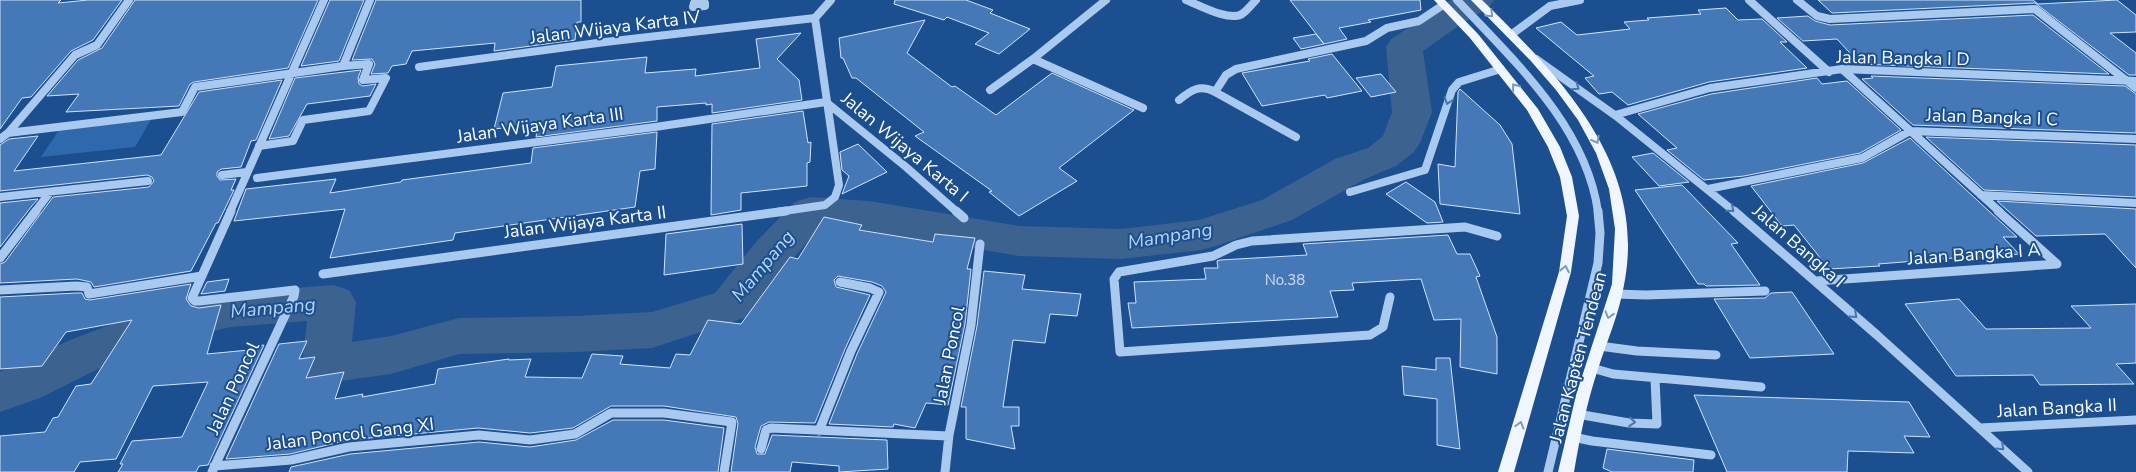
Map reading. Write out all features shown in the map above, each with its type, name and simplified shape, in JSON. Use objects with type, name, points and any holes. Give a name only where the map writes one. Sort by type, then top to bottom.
[{"type":"main road","name":"Jalan Kapten Tendean","points":[[1476,0],[1536,59],[1567,95],[1602,150],[1614,184],[1621,229],[1620,271],[1615,294],[1577,414],[1566,472]]},
{"type":"main road","name":"Jalan Kapten Tendean","points":[[1444,6],[1474,36],[1532,109],[1554,147],[1566,177],[1573,216],[1565,272],[1506,472]]},
{"type":"street","points":[[0,139],[8,133],[75,55],[97,45],[129,0]]},
{"type":"street","points":[[0,290],[76,286],[87,287],[89,294],[202,276],[324,0]]},
{"type":"street","points":[[342,66],[370,0]]},
{"type":"street","points":[[816,18],[831,0]]},
{"type":"street","points":[[990,90],[1033,59],[1106,0]]},
{"type":"street","points":[[1186,0],[1227,16],[1241,14],[1256,0]]},
{"type":"street","points":[[1457,0],[1524,73],[1552,108],[1581,154],[1598,208],[1600,229],[1598,264],[1548,472]]},
{"type":"street","points":[[1508,31],[1545,7],[1566,1],[1580,0]]},
{"type":"street","points":[[1749,0],[1829,72]]},
{"type":"street","points":[[1797,0],[1818,16],[1830,19],[2035,9],[2136,88]]},
{"type":"street","points":[[1215,92],[1226,75],[1236,69],[1366,42],[1388,28],[1419,21],[1444,6]]},
{"type":"street","name":"Jalan Wijaya Karta IV","points":[[419,67],[605,42],[816,18]]},
{"type":"street","name":"Jalan Wijaya Karta I","points":[[816,18],[826,102],[839,185]]},
{"type":"street","points":[[1033,59],[1143,108]]},
{"type":"street","name":"Jalan Bangka I","points":[[1536,59],[1615,115],[1708,189],[1816,281],[2028,472]]},
{"type":"street","points":[[8,133],[182,112],[195,87],[342,66],[370,64],[363,80],[386,78],[370,111],[303,120],[293,141],[259,146]]},
{"type":"street","points":[[1350,192],[1425,170],[1452,90],[1459,82],[1501,69]]},
{"type":"street","points":[[1842,69],[1981,195],[2136,203]]},
{"type":"street","name":"Jalan Bangka I D","points":[[1615,115],[1710,88],[1842,69],[2136,81]]},
{"type":"street","points":[[1179,100],[1194,88],[1201,86],[1296,137]]},
{"type":"street","name":"Jalan Wijaya Karta I","points":[[826,102],[906,167],[964,218]]},
{"type":"street","name":"Jalan Wijaya Karta III","points":[[257,178],[645,128],[826,102]]},
{"type":"street","name":"Jalan Bangka I C","points":[[1708,189],[1862,158],[1910,131],[2136,138]]},
{"type":"street","points":[[222,175],[248,172]]},
{"type":"street","points":[[0,196],[148,181]]},
{"type":"street","name":"Jalan Wijaya Karta II","points":[[323,274],[684,226],[825,205],[835,197],[839,185]]},
{"type":"street","points":[[0,258],[50,192]]},
{"type":"street","name":"Jalan Bangka I A","points":[[1816,281],[2057,264],[1981,195]]},
{"type":"street","points":[[1390,297],[1383,327],[1370,335],[1120,352],[1114,279],[1119,272],[1127,270],[1213,256],[1224,252],[1237,242],[1465,227],[1497,236]]},
{"type":"street","name":"Jalan Poncol","points":[[945,472],[948,436],[958,398],[976,301],[980,244]]},
{"type":"street","name":"Jalan Poncol","points":[[202,276],[192,298],[195,301],[294,293],[213,469]]},
{"type":"street","points":[[818,431],[851,351],[879,292],[870,288],[840,282]]},
{"type":"street","points":[[1615,294],[1646,295],[1765,291]]},
{"type":"street","points":[[1599,346],[1637,351],[1716,355]]},
{"type":"street","points":[[1592,368],[1613,374],[1761,387]]},
{"type":"street","points":[[1577,414],[1629,423],[1657,424],[1655,378]]},
{"type":"street","name":"Jalan Poncol Gang XI","points":[[213,469],[291,460],[349,447],[479,435],[530,440],[575,434],[612,413],[664,413],[732,422],[724,472]]},
{"type":"street","name":"Jalan Bangka II","points":[[1980,428],[2136,420]]},
{"type":"street","points":[[761,449],[766,430],[948,436]]},
{"type":"street","points":[[1573,437],[1592,441],[1711,455]]},
{"type":"shaded area","points":[[152,118],[135,147],[41,157],[61,127]]},
{"type":"building","points":[[0,0],[61,0],[58,3],[88,0],[122,0],[93,40],[71,51],[31,97],[22,98],[0,129]]},
{"type":"building","points":[[135,0],[318,0],[288,68],[194,82],[190,84],[179,106],[66,112],[79,94],[47,96],[78,60],[102,48]]},
{"type":"building","points":[[330,0],[364,0],[339,61],[301,66]]},
{"type":"building","points":[[376,0],[581,0],[581,22],[577,22],[575,40],[494,51],[495,43],[412,51],[406,64],[392,66],[388,73],[371,74],[375,64],[372,59],[352,60]]},
{"type":"building","points":[[895,0],[966,0],[993,10],[990,13],[1030,29],[999,54],[975,44],[989,33],[947,17],[944,20],[894,4]]},
{"type":"building","points":[[1290,0],[1420,0],[1421,10],[1368,20],[1371,22],[1339,28],[1347,39],[1324,44]]},
{"type":"building","points":[[1818,0],[2033,0],[2038,4],[2117,0],[2136,15],[2136,32],[2110,33],[2136,53],[2136,75],[2129,75],[2035,3],[1832,13]]},
{"type":"building","points":[[1726,8],[1738,20],[1762,19],[1787,42],[1780,42],[1807,68],[1709,82],[1628,105],[1612,92],[1599,94],[1585,78],[1594,76],[1536,28],[1561,22],[1577,35],[1630,29],[1624,22],[1649,20],[1647,18],[1701,14],[1698,10]]},
{"type":"building","points":[[2033,15],[2109,74],[1860,64],[1837,39],[1803,41],[1777,18],[1808,16],[1815,21],[1830,25]]},
{"type":"building","points":[[925,20],[907,53],[952,87],[955,86],[996,115],[1052,73],[1134,110],[1059,168],[1077,181],[1019,216],[989,192],[992,191],[915,136],[924,132],[856,78],[852,78],[843,58],[841,58],[839,38]]},
{"type":"building","points":[[801,33],[777,59],[799,80],[802,100],[712,113],[712,104],[706,105],[706,103],[657,107],[657,121],[536,137],[538,124],[494,129],[503,93],[552,87],[556,66],[647,57],[645,73],[696,69],[695,76],[760,68],[756,39]]},
{"type":"building","points":[[1316,34],[1324,44],[1301,49],[1293,38]]},
{"type":"building","points":[[1332,54],[1362,91],[1327,98],[1325,95],[1262,106],[1242,73],[1310,61],[1308,59]]},
{"type":"building","points":[[361,70],[358,78],[359,84],[363,86],[376,84],[370,96],[307,104],[289,136],[269,139],[295,78]]},
{"type":"building","points":[[1381,74],[1396,92],[1371,97],[1356,78]]},
{"type":"building","points":[[1871,76],[2125,86],[2136,94],[2136,133],[1913,125],[1862,79],[1873,78]]},
{"type":"building","points":[[1817,78],[1822,84],[1847,81],[1901,130],[1860,153],[1744,176],[1704,180],[1667,150],[1677,148],[1638,114],[1711,94]]},
{"type":"building","points":[[282,80],[256,140],[251,141],[241,167],[221,169],[217,172],[220,180],[236,179],[231,190],[234,190],[191,271],[94,287],[91,282],[77,279],[0,283],[0,264],[5,262],[53,197],[149,187],[154,181],[152,177],[147,175],[0,191],[0,145],[9,139],[38,136],[14,171],[161,155],[199,92]]},
{"type":"building","points":[[1460,89],[1500,125],[1512,144],[1520,214],[1440,204],[1438,164],[1455,167],[1458,92]]},
{"type":"building","points":[[803,111],[808,143],[811,142],[810,162],[807,163],[807,186],[741,193],[741,210],[711,215],[712,124]]},
{"type":"building","points":[[657,132],[655,169],[640,171],[635,207],[455,233],[453,240],[330,258],[345,209],[234,221],[246,189],[336,179],[330,193],[401,182],[402,180],[531,163],[533,148]]},
{"type":"building","points":[[1926,137],[2136,145],[2136,197],[1984,190]]},
{"type":"building","points":[[1910,138],[2017,237],[2003,237],[2019,254],[1829,269],[1794,225],[1782,226],[1751,186],[1863,163]]},
{"type":"building","points":[[858,144],[887,172],[842,194],[849,176],[842,170],[840,152]]},
{"type":"building","points":[[1653,153],[1689,182],[1659,186],[1632,157]]},
{"type":"building","points":[[1406,182],[1435,202],[1443,222],[1427,223],[1386,194]]},
{"type":"building","points":[[1682,185],[1738,243],[1731,244],[1760,285],[1706,286],[1698,284],[1635,190]]},
{"type":"building","points":[[38,199],[31,207],[0,247],[0,203]]},
{"type":"building","points":[[1997,201],[2136,209],[2136,268],[2105,234],[2036,236]]},
{"type":"building","points":[[824,217],[862,225],[859,230],[933,242],[935,234],[975,238],[967,269],[971,269],[965,324],[948,405],[926,403],[915,428],[894,424],[893,427],[829,424],[857,354],[886,292],[882,286],[872,282],[838,276],[834,280],[836,287],[870,295],[845,349],[815,423],[769,422],[761,426],[755,447],[757,454],[765,454],[772,435],[887,440],[888,469],[839,472],[839,466],[792,462],[790,472],[731,472],[738,423],[736,417],[664,406],[611,406],[573,428],[530,433],[478,428],[348,440],[290,454],[226,459],[279,344],[307,341],[299,359],[315,357],[306,378],[344,372],[335,399],[363,394],[362,397],[435,384],[438,369],[509,359],[531,359],[525,377],[582,378],[592,354],[623,356],[620,364],[670,368],[676,354],[690,355],[708,320],[741,324],[790,257],[798,259]]},
{"type":"building","points":[[742,224],[743,264],[664,275],[666,234]]},
{"type":"building","points":[[1448,235],[1457,254],[1470,254],[1480,276],[1476,277],[1497,337],[1497,374],[1460,367],[1461,319],[1434,320],[1421,279],[1352,283],[1354,290],[1330,291],[1338,317],[1132,328],[1128,303],[1136,303],[1134,282],[1206,279],[1204,268],[1218,268],[1217,261],[1307,255],[1303,244]]},
{"type":"building","points":[[984,271],[1025,275],[1022,289],[1081,294],[1077,316],[1050,314],[1045,343],[1013,340],[1003,407],[1019,407],[1019,426],[1011,426],[1015,449],[966,439],[966,407],[961,407],[977,326]]},
{"type":"building","points":[[229,279],[225,291],[201,294],[207,282]]},
{"type":"building","points":[[191,284],[186,299],[191,306],[199,308],[221,305],[207,354],[249,350],[250,347],[264,345],[208,465],[199,466],[196,472],[118,472],[132,441],[182,437],[208,382],[153,386],[116,459],[80,462],[74,472],[0,472],[0,436],[45,432],[53,418],[58,417],[76,386],[91,384],[132,320],[66,332],[42,366],[0,369],[0,297],[82,293],[85,299],[90,300]]},
{"type":"building","points":[[1792,292],[1834,354],[1750,358],[1714,299],[1765,298],[1771,293]]},
{"type":"building","points":[[1959,299],[1986,329],[2091,328],[2071,306],[2136,304],[2136,363],[2116,364],[2134,384],[2040,385],[2033,375],[1956,376],[1905,304]]},
{"type":"building","points":[[1436,358],[1450,358],[1460,449],[1437,445],[1437,399],[1404,395],[1402,366],[1436,370]]},
{"type":"building","points":[[1694,395],[1909,402],[1930,437],[1904,436],[1914,453],[1848,451],[1847,472],[1727,472]]},
{"type":"building","points":[[613,420],[664,420],[724,428],[718,472],[289,472],[291,467],[350,454],[479,442],[530,447],[576,440]]},
{"type":"building","points":[[1607,449],[1694,460],[1693,472],[1612,472],[1603,468]]},
{"type":"waterway","name":"Mampang","points":[[0,392],[23,384],[87,353],[152,327],[231,310],[333,302],[326,364],[391,355],[459,336],[576,334],[652,330],[731,305],[772,253],[810,212],[869,216],[1019,241],[1121,244],[1201,235],[1277,210],[1350,169],[1382,157],[1400,143],[1412,112],[1404,47],[1447,17],[1477,0]]}]
